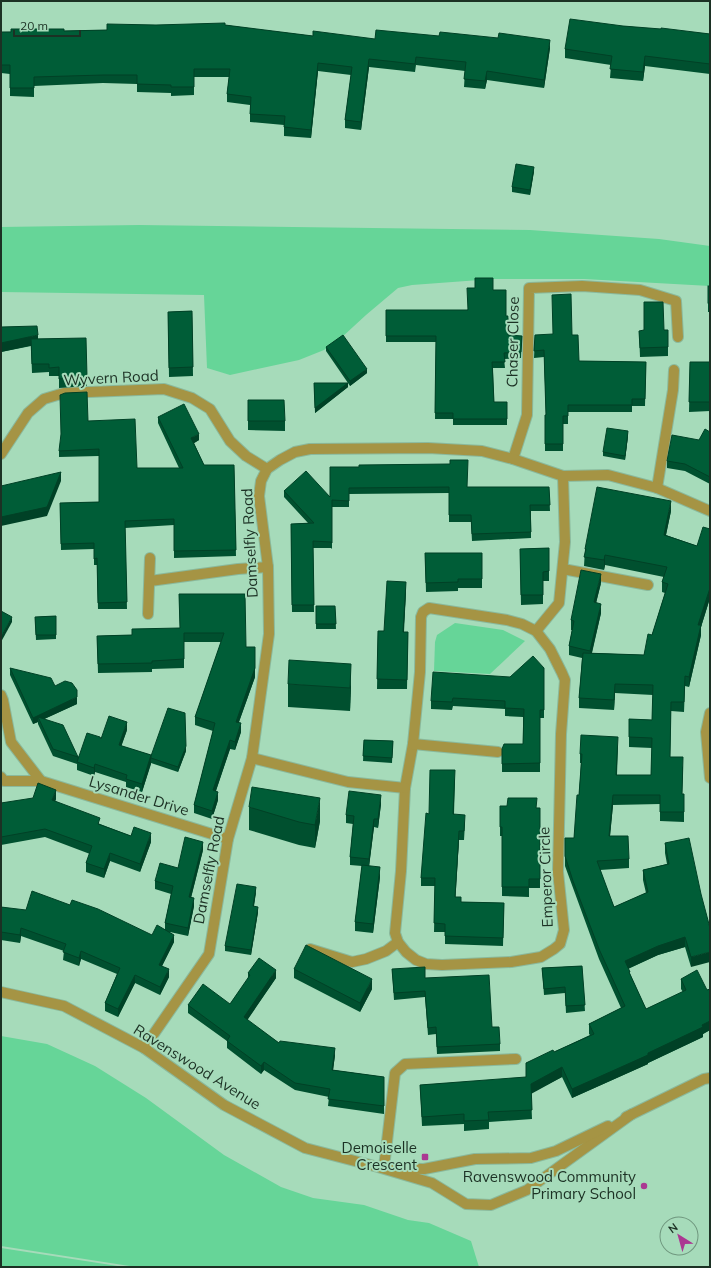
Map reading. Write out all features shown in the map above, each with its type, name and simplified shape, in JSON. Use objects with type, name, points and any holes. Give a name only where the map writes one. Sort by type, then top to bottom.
[{"type":"street","name":"Chaser Close","points":[[513,459],[527,415],[529,288],[582,286],[640,290],[676,301],[678,337]]},
{"type":"street","points":[[657,488],[673,390],[674,370]]},
{"type":"street","name":"Wyvern Road","points":[[1,454],[28,413],[44,399],[64,393],[164,390],[192,398],[210,409],[230,441],[246,456],[267,469]]},
{"type":"street","name":"Damselfly Road","points":[[144,1048],[209,954],[228,839],[252,758],[269,634],[268,567],[259,496],[261,481],[267,469],[295,452],[310,449],[428,448],[482,451],[513,459],[563,476],[608,475],[657,488],[710,511]]},
{"type":"street","points":[[536,631],[559,603],[565,542],[563,476]]},
{"type":"street","points":[[148,614],[150,558]]},
{"type":"street","points":[[150,581],[238,569],[268,567]]},
{"type":"street","points":[[563,569],[648,585]]},
{"type":"street","name":"Emperor Circle","points":[[429,608],[507,620],[522,624],[536,631],[550,649],[565,680],[561,734],[558,872],[564,930],[560,944],[541,957],[511,962],[442,965],[426,964],[416,960],[406,952],[398,942],[395,932],[401,871],[405,788],[414,744],[420,672],[421,617],[423,612],[429,608]]},
{"type":"street","points":[[1,695],[11,742],[41,781]]},
{"type":"street","points":[[710,713],[706,732],[710,778]]},
{"type":"street","points":[[414,744],[498,752]]},
{"type":"street","points":[[252,758],[348,782],[405,788]]},
{"type":"street","name":"Lysander Drive","points":[[1,777],[4,781],[41,781],[228,839]]},
{"type":"street","points":[[310,949],[352,962],[366,959],[386,951],[398,942]]},
{"type":"street","name":"Ravenswood Avenue","points":[[1,992],[64,1006],[144,1048],[224,1105],[305,1148],[381,1167],[432,1183],[466,1204],[491,1205],[527,1190],[632,1114]]},
{"type":"street","points":[[381,1167],[394,1073],[405,1064],[516,1059]]},
{"type":"street","name":"Ravenswood Avenue","points":[[381,1167],[424,1169],[475,1159],[531,1158],[556,1151],[704,1079],[710,1078]]},
{"type":"green space","points":[[139,225],[530,230],[659,239],[710,246],[710,286],[584,279],[493,279],[412,285],[398,288],[341,338],[324,350],[299,360],[230,375],[207,368],[204,295],[1,292],[1,227]]},
{"type":"green space","points":[[455,623],[503,630],[525,641],[490,674],[434,671],[435,642],[437,635]]},
{"type":"green space","points":[[1,1036],[47,1044],[95,1066],[146,1098],[224,1155],[281,1187],[313,1198],[364,1205],[408,1220],[429,1223],[471,1241],[479,1267],[136,1267],[1,1246]]},
{"type":"green space","points":[[1,1248],[124,1267],[1,1267]]},
{"type":"building","points":[[570,19],[623,26],[661,28],[710,34],[710,64],[645,56],[643,72],[610,69],[612,56],[565,49]]},
{"type":"building","points":[[225,23],[225,25],[313,36],[313,31],[375,39],[376,30],[439,36],[440,32],[498,38],[499,33],[550,40],[544,80],[487,71],[485,81],[464,79],[466,62],[416,57],[415,64],[369,59],[361,122],[345,120],[352,67],[318,63],[311,130],[284,127],[285,116],[250,114],[251,97],[227,94],[230,69],[194,69],[194,87],[171,87],[171,85],[137,84],[137,75],[103,75],[34,77],[34,88],[10,88],[10,65],[1,65],[1,32],[11,32],[11,29],[64,29],[64,31],[107,30],[107,24],[156,25]]},
{"type":"building","points":[[516,164],[534,167],[530,190],[512,187]]},
{"type":"building","points":[[475,278],[493,278],[493,290],[506,290],[508,335],[522,336],[521,352],[504,353],[505,362],[492,362],[494,402],[507,402],[507,419],[453,419],[453,413],[435,413],[436,336],[386,336],[386,310],[468,310],[467,288],[475,288]]},
{"type":"building","points":[[708,286],[710,286],[710,303],[708,303]]},
{"type":"building","points":[[571,294],[572,335],[578,335],[579,361],[646,362],[645,399],[632,399],[632,405],[568,405],[568,416],[563,416],[563,444],[545,444],[546,415],[544,350],[534,351],[535,335],[553,334],[552,295]]},
{"type":"building","points":[[644,302],[663,302],[664,330],[668,330],[668,347],[640,348],[639,331],[644,330]]},
{"type":"building","points":[[192,311],[193,367],[169,368],[168,312]]},
{"type":"building","points":[[37,326],[38,335],[1,343],[1,327]]},
{"type":"building","points":[[343,335],[367,369],[350,381],[326,347]]},
{"type":"building","points":[[86,338],[87,377],[59,379],[59,367],[49,368],[49,364],[32,364],[31,339]]},
{"type":"building","points":[[690,362],[710,362],[710,402],[689,402]]},
{"type":"building","points":[[314,383],[348,383],[315,408]]},
{"type":"building","points":[[87,392],[88,421],[135,419],[137,468],[183,468],[158,417],[184,404],[199,434],[191,438],[204,465],[234,465],[236,550],[174,551],[174,519],[125,521],[127,602],[98,603],[97,558],[94,559],[94,543],[61,544],[60,503],[99,502],[99,449],[59,451],[61,434],[60,395],[65,393]]},
{"type":"building","points":[[248,400],[284,400],[285,421],[248,421]]},
{"type":"building","points":[[607,428],[628,431],[625,456],[603,452]]},
{"type":"building","points":[[705,429],[710,432],[710,477],[685,464],[667,461],[672,435],[699,440]]},
{"type":"building","points":[[450,460],[468,460],[467,487],[549,487],[550,505],[530,505],[531,532],[472,534],[471,515],[449,515],[449,487],[349,488],[349,501],[332,500],[332,543],[313,541],[314,605],[292,605],[291,524],[314,523],[284,491],[306,471],[330,497],[330,467],[359,467],[359,465],[450,464]]},
{"type":"building","points":[[61,472],[47,507],[1,517],[1,486]]},
{"type":"building","points":[[597,487],[671,501],[664,535],[697,546],[703,527],[710,529],[710,588],[698,625],[701,625],[689,677],[685,676],[684,702],[671,702],[670,757],[683,757],[682,794],[684,794],[684,812],[660,812],[660,795],[613,795],[609,836],[628,836],[629,859],[597,861],[614,907],[648,892],[643,870],[669,864],[665,843],[689,838],[710,928],[710,952],[691,957],[685,937],[658,946],[625,961],[646,1009],[686,990],[681,979],[697,970],[707,990],[710,989],[710,1021],[702,1025],[703,1027],[648,1053],[648,1055],[572,1089],[562,1067],[531,1084],[532,1110],[488,1112],[489,1120],[464,1121],[464,1114],[422,1117],[420,1085],[526,1077],[526,1063],[553,1050],[554,1052],[594,1034],[589,1024],[625,1006],[599,949],[573,881],[565,856],[565,838],[574,838],[582,754],[580,754],[581,735],[618,737],[616,775],[651,775],[652,738],[629,737],[629,719],[652,720],[653,685],[615,684],[614,700],[579,698],[583,653],[644,655],[648,634],[652,635],[668,584],[662,582],[667,567],[605,555],[604,560],[584,557]]},
{"type":"building","points":[[549,548],[549,571],[543,572],[543,595],[521,595],[520,549]]},
{"type":"building","points":[[425,553],[482,553],[482,579],[458,579],[458,582],[426,583]]},
{"type":"building","points":[[581,570],[601,574],[594,602],[601,604],[590,651],[569,646],[574,621],[571,620]]},
{"type":"building","points":[[387,581],[406,582],[403,632],[408,632],[407,680],[377,679],[378,631],[384,631]]},
{"type":"building","points":[[179,594],[245,594],[246,647],[255,647],[255,668],[236,722],[241,723],[235,742],[230,740],[213,790],[218,792],[212,811],[194,805],[215,723],[195,717],[224,633],[184,633],[184,659],[152,661],[152,663],[98,664],[97,636],[132,635],[132,629],[180,628]]},
{"type":"building","points":[[316,606],[335,606],[336,624],[316,624]]},
{"type":"building","points":[[1,611],[12,617],[1,637]]},
{"type":"building","points":[[56,616],[56,635],[36,635],[35,617]]},
{"type":"building","points":[[533,656],[544,668],[544,710],[540,710],[540,763],[502,764],[502,749],[504,744],[523,744],[524,709],[505,708],[505,701],[453,698],[452,702],[431,701],[433,672],[510,677]]},
{"type":"building","points":[[289,660],[351,664],[350,688],[288,684]]},
{"type":"building","points":[[10,668],[51,678],[55,686],[65,681],[72,683],[77,690],[77,697],[33,718]]},
{"type":"building","points":[[168,708],[185,713],[186,746],[178,767],[151,758]]},
{"type":"building","points":[[109,716],[127,722],[119,745],[151,755],[142,784],[126,779],[127,775],[95,764],[94,768],[77,762],[87,733],[100,737],[101,739]]},
{"type":"building","points":[[38,717],[63,725],[78,757],[53,749]]},
{"type":"building","points":[[364,740],[393,741],[392,758],[363,756]]},
{"type":"building","points":[[430,770],[455,770],[453,814],[465,815],[464,831],[459,831],[455,897],[461,897],[461,902],[504,903],[503,938],[445,936],[445,924],[434,923],[435,878],[421,878],[426,813],[429,814]]},
{"type":"building","points":[[38,783],[56,790],[52,800],[100,818],[98,824],[131,836],[134,827],[151,833],[140,864],[110,853],[104,869],[86,863],[92,846],[45,829],[1,837],[1,803],[33,798]]},
{"type":"building","points":[[252,787],[320,798],[315,825],[299,822],[249,807]]},
{"type":"building","points":[[349,791],[381,795],[378,819],[374,819],[369,859],[350,857],[354,816],[346,815]]},
{"type":"building","points":[[508,798],[537,798],[536,808],[540,808],[540,879],[529,879],[529,887],[502,887],[502,827],[500,827],[500,806],[507,806]]},
{"type":"building","points":[[185,837],[203,842],[189,897],[194,898],[188,928],[165,923],[173,886],[155,881],[160,863],[178,868]]},
{"type":"building","points":[[362,865],[380,867],[373,924],[355,922]]},
{"type":"building","points":[[237,884],[256,887],[253,906],[258,907],[251,950],[225,946]]},
{"type":"building","points":[[32,891],[70,905],[72,900],[98,909],[152,935],[157,925],[174,935],[159,965],[169,969],[160,987],[135,975],[118,1009],[105,1003],[120,968],[81,951],[79,958],[63,952],[66,944],[21,928],[20,935],[1,932],[1,907],[26,910]]},
{"type":"building","points":[[306,945],[372,979],[360,1003],[294,969]]},
{"type":"building","points":[[259,958],[276,970],[244,1017],[279,1043],[280,1041],[335,1048],[332,1070],[384,1077],[384,1106],[328,1099],[330,1089],[295,1083],[264,1062],[261,1066],[227,1041],[230,1036],[188,1005],[203,984],[230,1004],[250,975],[248,973]]},
{"type":"building","points":[[582,966],[585,1005],[566,1006],[565,987],[544,989],[542,968]]},
{"type":"building","points":[[425,967],[425,978],[489,975],[492,1027],[499,1027],[500,1044],[437,1047],[436,1027],[428,1028],[425,991],[394,993],[392,969]]},
{"type":"place","name":"Demoiselle Crescent","points":[[425,1157]]},
{"type":"place","name":"Ravenswood Community Primary School","points":[[644,1186]]}]
